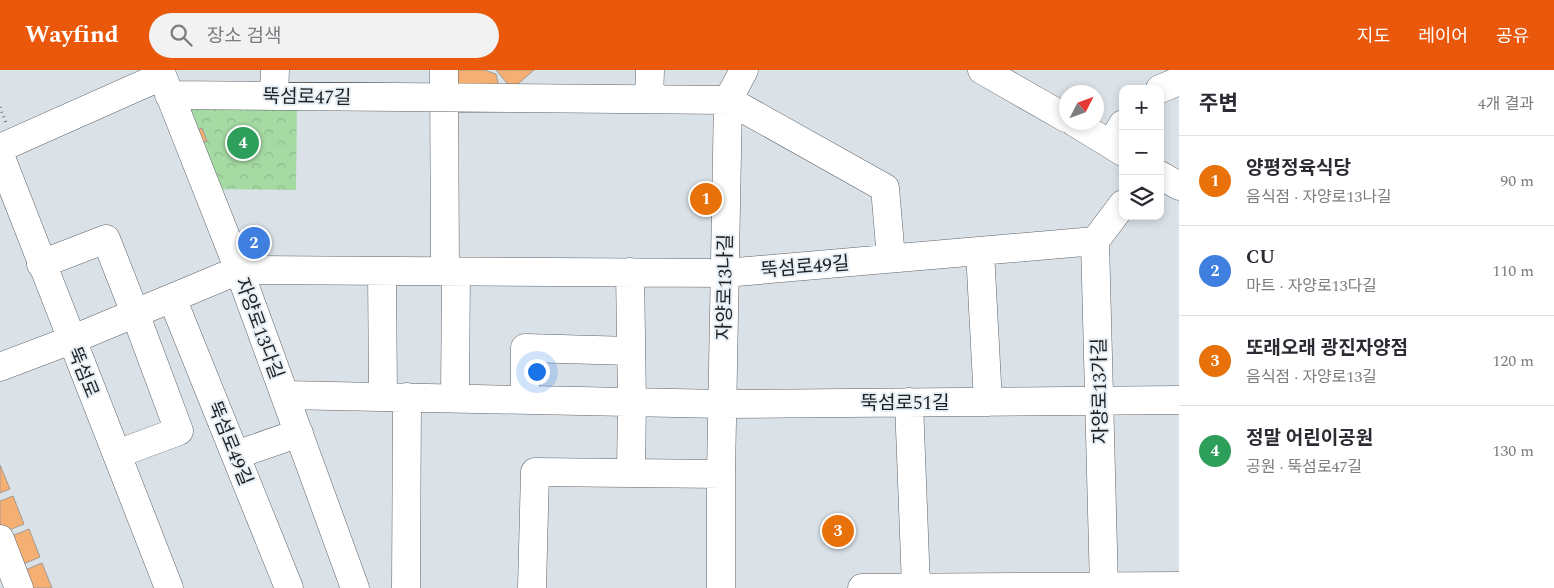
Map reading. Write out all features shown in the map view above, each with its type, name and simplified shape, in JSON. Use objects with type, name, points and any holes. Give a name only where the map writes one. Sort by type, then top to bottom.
[{"type":"street","points":[[444,70],[455,398]]},
{"type":"street","points":[[649,99],[650,70]]},
{"type":"street","name":"자양로13나길","points":[[721,588],[722,404],[728,100],[744,70]]},
{"type":"street","points":[[982,70],[1059,114]]},
{"type":"street","name":"뚝섬로47길","points":[[0,148],[164,80],[274,83],[444,98],[728,100]]},
{"type":"street","name":"자양로13다길","points":[[164,80],[239,270],[355,588]]},
{"type":"street","points":[[1164,87],[1179,81]]},
{"type":"street","points":[[728,100],[885,188],[891,258]]},
{"type":"street","points":[[1094,130],[1119,140]]},
{"type":"street","name":"뚝섬로","points":[[0,155],[169,588]]},
{"type":"street","points":[[1164,177],[1179,186]]},
{"type":"street","points":[[1095,241],[1119,209]]},
{"type":"street","points":[[41,264],[106,239],[179,431],[117,454]]},
{"type":"street","name":"뚝섬로49길","points":[[0,367],[72,340],[239,270],[725,273],[1095,241]]},
{"type":"street","name":"자양로13가길","points":[[1095,241],[1104,587]]},
{"type":"street","points":[[980,251],[988,402]]},
{"type":"street","points":[[382,271],[395,397],[406,588]]},
{"type":"street","points":[[630,272],[631,473]]},
{"type":"street","name":"뚝섬로49길","points":[[172,298],[289,588]]},
{"type":"street","points":[[525,399],[525,348],[631,350]]},
{"type":"street","name":"뚝섬로51길","points":[[285,394],[722,404],[1179,400]]},
{"type":"street","points":[[909,402],[916,587]]},
{"type":"street","points":[[236,455],[299,433]]},
{"type":"street","points":[[532,588],[535,472],[721,474]]},
{"type":"street","points":[[0,539],[19,588]]},
{"type":"street","points":[[862,588],[1179,586]]},
{"type":"green space","points":[[169,95],[297,96],[296,190],[207,189]]},
{"type":"building","points":[[452,70],[484,70],[496,74],[500,92],[452,84]]},
{"type":"building","points":[[496,70],[534,70],[512,89]]},
{"type":"building","points":[[202,128],[207,141],[195,145],[190,133]]},
{"type":"building","points":[[0,465],[10,489],[0,493]]},
{"type":"building","points":[[13,496],[24,524],[2,533],[0,529],[0,501]]},
{"type":"building","points":[[29,529],[40,557],[16,567],[4,539]]},
{"type":"building","points":[[42,563],[52,588],[24,588],[18,573]]},
{"type":"place","name":"정말 어린이공원","points":[[243,143]]},
{"type":"place","name":"양평정육식당","points":[[706,199]]},
{"type":"place","name":"CU","points":[[254,243]]},
{"type":"place","name":"또래오래 광진자양점","points":[[838,531]]}]
